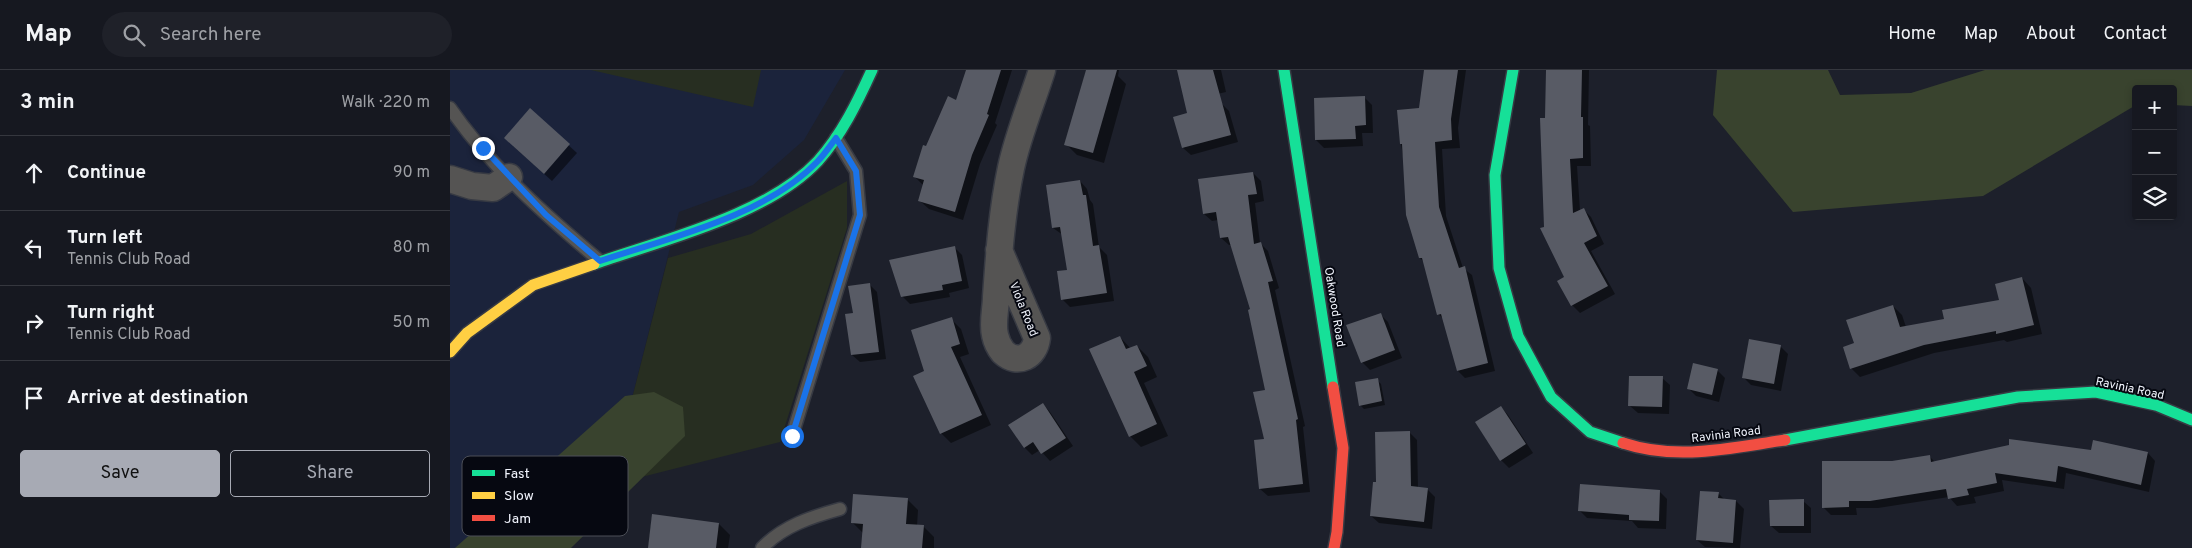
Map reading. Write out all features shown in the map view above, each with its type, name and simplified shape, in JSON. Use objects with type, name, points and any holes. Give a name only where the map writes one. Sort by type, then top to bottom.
[{"type":"street","points":[[450,352],[467,333],[533,286],[733,216],[778,193],[817,162],[836,138],[849,120],[872,70]]},
{"type":"street","points":[[999,250],[1011,167],[1042,70]]},
{"type":"street","name":"Oakwood Road","points":[[1284,70],[1343,448],[1337,532],[1334,548]]},
{"type":"street","name":"Ravinia Road","points":[[1513,70],[1496,175],[1500,268],[1518,336],[1551,397],[1590,432],[1644,450],[1696,453],[1822,434],[2018,397],[2096,392],[2156,405],[2192,420]]},
{"type":"street","points":[[450,179],[472,186],[493,188],[509,177]]},
{"type":"lane","points":[[450,108],[509,177],[546,215],[600,261]]},
{"type":"lane","points":[[792,436],[860,215],[856,171],[836,138]]},
{"type":"lane","points":[[762,548],[774,535],[813,516],[840,509]]},
{"type":"shaded area","points":[[450,70],[845,70],[804,140],[753,185],[679,212],[627,418],[580,456],[462,456],[462,536],[480,536],[465,548],[450,548]]},
{"type":"green space","points":[[591,70],[761,70],[753,107]]},
{"type":"green space","points":[[1717,70],[1828,70],[1840,95],[1911,93],[1985,70],[2192,70],[2192,106],[2177,105],[2177,85],[2132,85],[2132,107],[1983,196],[1793,212],[1713,115]]},
{"type":"green space","points":[[847,181],[847,228],[780,442],[628,480],[628,456],[620,456],[627,418],[668,258],[751,234]]},
{"type":"green space","points":[[654,392],[683,407],[685,436],[628,492],[628,456],[558,456],[625,396]]},
{"type":"green space","points":[[468,536],[583,536],[571,548],[455,548]]},
{"type":"building","points":[[966,70],[1001,70],[987,114],[989,115],[972,155],[955,212],[918,201],[924,180],[913,177],[923,145],[926,146],[948,96],[956,100]]},
{"type":"building","points":[[1086,70],[1117,70],[1093,153],[1064,145]]},
{"type":"building","points":[[1177,70],[1213,70],[1231,135],[1182,148],[1173,117],[1187,113]]},
{"type":"building","points":[[1424,70],[1458,70],[1451,119],[1452,140],[1435,142],[1439,207],[1459,268],[1465,266],[1488,363],[1457,371],[1441,314],[1437,315],[1422,258],[1419,258],[1406,215],[1402,144],[1400,144],[1397,110],[1419,108]]},
{"type":"building","points":[[1546,70],[1582,70],[1581,117],[1583,117],[1583,158],[1570,159],[1573,213],[1584,208],[1597,236],[1584,243],[1608,286],[1571,306],[1557,281],[1564,277],[1540,228],[1544,227],[1540,118],[1545,118]]},
{"type":"building","points":[[1365,96],[1366,125],[1355,126],[1356,139],[1315,140],[1314,98]]},
{"type":"building","points":[[530,108],[570,144],[544,174],[504,138]]},
{"type":"building","points":[[1253,172],[1257,194],[1248,195],[1254,244],[1261,242],[1273,281],[1268,282],[1298,419],[1296,420],[1303,484],[1259,489],[1254,440],[1264,439],[1253,392],[1265,390],[1248,310],[1250,309],[1228,237],[1220,238],[1216,212],[1203,214],[1198,179]]},
{"type":"building","points":[[1080,180],[1083,195],[1086,195],[1093,246],[1099,245],[1107,293],[1061,300],[1057,271],[1067,270],[1060,227],[1052,228],[1046,185]]},
{"type":"building","points":[[955,246],[962,281],[942,285],[943,290],[901,297],[889,260]]},
{"type":"building","points":[[2022,277],[2034,325],[1996,334],[1996,331],[1924,345],[1850,369],[1843,347],[1854,343],[1846,320],[1893,305],[1900,327],[1944,319],[1942,310],[1999,300],[1995,284]]},
{"type":"building","points":[[870,283],[879,352],[851,355],[845,314],[853,313],[848,286]]},
{"type":"building","points":[[1381,313],[1395,350],[1361,363],[1346,325]]},
{"type":"building","points":[[952,317],[960,344],[951,347],[982,415],[940,434],[913,376],[924,371],[911,330]]},
{"type":"building","points":[[1120,336],[1126,349],[1137,345],[1147,366],[1134,372],[1157,424],[1129,437],[1089,349]]},
{"type":"building","points":[[1749,339],[1781,345],[1774,384],[1742,378]]},
{"type":"building","points":[[1693,363],[1718,369],[1712,395],[1687,389]]},
{"type":"building","points":[[1629,376],[1663,376],[1662,407],[1628,406]]},
{"type":"building","points":[[1378,378],[1382,401],[1359,406],[1355,382]]},
{"type":"building","points":[[1043,403],[1066,438],[1041,454],[1033,442],[1024,448],[1008,425]]},
{"type":"building","points":[[1501,406],[1526,444],[1500,461],[1475,422]]},
{"type":"building","points":[[1410,431],[1411,486],[1428,488],[1424,522],[1370,516],[1373,482],[1376,482],[1375,432]]},
{"type":"building","points":[[2009,439],[2091,450],[2093,440],[2148,452],[2141,485],[2058,466],[2056,482],[1995,473],[1997,483],[1967,489],[1969,495],[1948,499],[1946,489],[1870,501],[1849,501],[1849,507],[1822,508],[1822,461],[1892,461],[1930,455],[1931,462],[2009,445]]},
{"type":"building","points":[[1580,484],[1660,490],[1659,521],[1629,520],[1629,515],[1578,511]]},
{"type":"building","points":[[1700,491],[1719,492],[1718,498],[1736,500],[1733,543],[1696,540]]},
{"type":"building","points":[[853,494],[908,498],[906,524],[924,525],[922,548],[861,548],[863,524],[851,523]]},
{"type":"building","points":[[1804,499],[1804,526],[1770,526],[1769,500]]},
{"type":"building","points":[[652,514],[719,523],[716,548],[648,548]]},
{"type":"traffic: fast","points":[[594,264],[713,224],[743,211],[797,180],[827,151],[855,106],[872,70]]},
{"type":"traffic: fast","points":[[1284,70],[1333,387]]},
{"type":"traffic: fast","points":[[1513,70],[1495,175],[1499,268],[1518,336],[1551,397],[1590,432],[1623,443]]},
{"type":"traffic: fast","points":[[1785,440],[2018,397],[2096,392],[2156,405],[2192,420]]},
{"type":"traffic: slow","points":[[450,352],[467,333],[533,285],[594,264]]},
{"type":"traffic: jam","points":[[1333,387],[1343,448],[1337,532],[1334,548]]},
{"type":"traffic: jam","points":[[1623,443],[1643,448],[1683,452],[1724,449],[1785,440]]},
{"type":"route","points":[[483,148],[546,215],[600,261],[733,216],[778,193],[817,162],[836,138],[856,171],[860,215],[792,436]]}]
